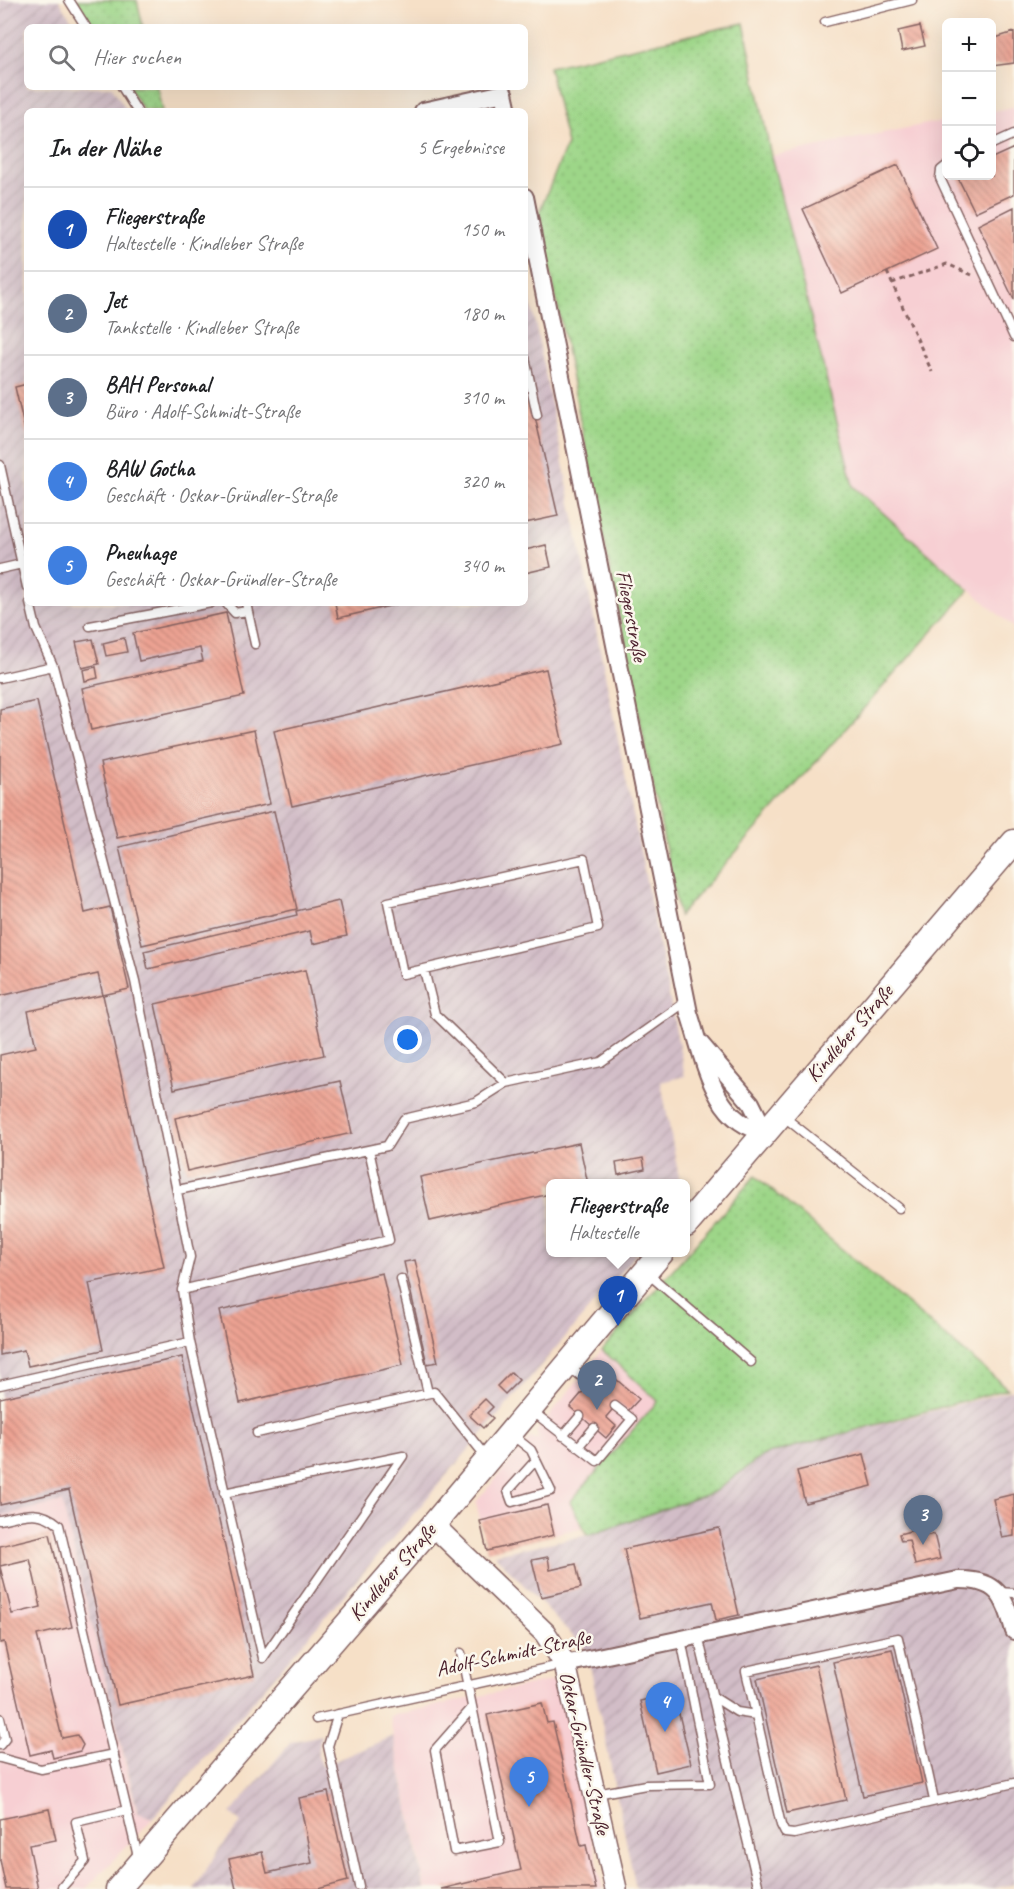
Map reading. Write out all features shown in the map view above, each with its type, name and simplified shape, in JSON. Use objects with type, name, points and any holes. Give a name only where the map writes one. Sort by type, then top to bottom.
[{"type":"main road","name":"Kindleber Straße","points":[[690,1220],[1014,842]]},
{"type":"main road","name":"Kindleber Straße","points":[[119,1889],[433,1525],[658,1257]]},
{"type":"street","points":[[436,108],[504,93],[507,108]]},
{"type":"street","name":"Fliegerstraße","points":[[528,212],[687,1001],[699,1042],[752,1103],[772,1122]]},
{"type":"street","name":"Oskar-Gründler-Straße","points":[[433,1525],[545,1633],[565,1664],[616,1889]]},
{"type":"street","name":"Adolf-Schmidt-Straße","points":[[565,1664],[958,1580],[987,1583],[1006,1592]]},
{"type":"street","points":[[1006,1592],[1014,1631]]},
{"type":"lane","points":[[69,0],[84,24]]},
{"type":"lane","points":[[825,22],[912,0]]},
{"type":"lane","points":[[124,90],[135,108]]},
{"type":"lane","points":[[996,142],[1014,134]]},
{"type":"lane","points":[[942,169],[939,178],[1014,337]]},
{"type":"lane","points":[[528,372],[537,415]]},
{"type":"lane","points":[[0,465],[24,573]]},
{"type":"lane","points":[[0,569],[22,564]]},
{"type":"lane","points":[[31,606],[36,628],[53,666],[135,981],[190,1257],[182,1290],[190,1342],[224,1493],[262,1658],[403,1456],[224,1493]]},
{"type":"lane","points":[[90,626],[195,606]]},
{"type":"lane","points":[[229,606],[235,613],[246,607],[255,644]]},
{"type":"lane","points":[[0,678],[53,666]]},
{"type":"lane","points":[[584,859],[598,928],[424,970],[403,974],[388,902],[584,859]]},
{"type":"lane","points":[[424,970],[435,1014],[506,1083]]},
{"type":"lane","points":[[178,1190],[387,1146],[404,1119],[476,1102],[506,1083],[601,1062],[687,1001]]},
{"type":"lane","points":[[772,1122],[899,1208]]},
{"type":"lane","points":[[182,1290],[389,1240],[369,1150]]},
{"type":"lane","points":[[646,1272],[751,1362]]},
{"type":"lane","points":[[401,1279],[428,1393]]},
{"type":"lane","points":[[0,1385],[190,1342]]},
{"type":"lane","points":[[567,1365],[590,1383]]},
{"type":"lane","points":[[257,1433],[434,1392],[487,1459]]},
{"type":"lane","points":[[529,1409],[597,1461],[632,1419],[615,1406]]},
{"type":"lane","points":[[563,1436],[580,1416]]},
{"type":"lane","points":[[578,1447],[594,1428]]},
{"type":"lane","points":[[509,1432],[531,1450],[536,1460],[551,1491],[512,1502],[508,1491],[536,1460]]},
{"type":"lane","points":[[0,1520],[30,1513],[46,1517],[58,1525],[139,1864]]},
{"type":"lane","points":[[698,1635],[759,1889]]},
{"type":"lane","points":[[934,1800],[898,1638],[746,1671],[781,1825],[785,1833],[794,1834],[1014,1783]]},
{"type":"lane","points":[[596,1794],[646,1785],[710,1784],[681,1639]]},
{"type":"lane","points":[[461,1653],[500,1842],[454,1851],[435,1750],[472,1708]]},
{"type":"lane","name":"Adolf-Schmidt-Straße","points":[[316,1719],[565,1664]]},
{"type":"lane","points":[[712,1696],[737,1712],[756,1715]]},
{"type":"lane","points":[[338,1714],[328,1746],[344,1809],[359,1886]]},
{"type":"lane","points":[[0,1718],[5,1740],[0,1745]]},
{"type":"lane","points":[[0,1758],[40,1769],[114,1754]]},
{"type":"lane","points":[[62,1887],[85,1861],[76,1822],[127,1810]]},
{"type":"path","points":[[892,283],[947,264],[987,282]]},
{"type":"path","points":[[887,272],[932,372]]},
{"type":"shaded area","points":[[0,0],[59,0],[74,24],[24,24],[24,90],[114,90],[125,108],[24,108],[24,606],[528,606],[528,287],[685,1076],[661,1082],[679,1179],[546,1179],[546,1257],[634,1257],[153,1818],[138,1813],[62,1502],[0,1516]]},
{"type":"shaded area","points":[[1014,107],[1014,628],[853,486],[771,156],[942,121],[942,180],[996,180],[996,110]]},
{"type":"shaded area","points":[[602,1350],[658,1401],[571,1502],[583,1527],[487,1551],[476,1502],[530,1438],[539,1439],[536,1432]]},
{"type":"shaded area","points":[[1014,1390],[1014,1884],[992,1889],[636,1889],[587,1651],[494,1554],[588,1535],[714,1492],[764,1455]]},
{"type":"shaded area","points":[[62,1502],[137,1813],[153,1818],[86,1889],[0,1889],[0,1516]]},
{"type":"shaded area","points":[[553,1680],[561,1690],[603,1889],[426,1889],[389,1716]]},
{"type":"shaded area","points":[[321,1735],[318,1755],[321,1767],[393,1736],[425,1889],[194,1889],[219,1850],[241,1823],[231,1813],[291,1742]]},
{"type":"green space","points":[[77,0],[137,0],[142,24],[91,24]]},
{"type":"green space","points":[[744,23],[771,156],[853,486],[969,590],[679,916],[539,213],[567,144],[549,67]]},
{"type":"green space","points":[[131,90],[158,90],[161,108],[142,108]]},
{"type":"green space","points":[[755,1176],[1008,1389],[764,1455],[714,1492],[588,1535],[570,1502],[658,1401],[602,1350],[684,1257],[690,1257],[690,1250]]},
{"type":"building","points":[[920,26],[925,46],[902,51],[898,31]]},
{"type":"building","points":[[1014,32],[1014,63],[996,65],[996,38]]},
{"type":"building","points":[[1014,148],[1014,194],[975,212],[959,180],[996,180],[996,156]]},
{"type":"building","points":[[898,165],[937,249],[842,293],[803,209]]},
{"type":"building","points":[[1014,207],[1014,300],[978,225]]},
{"type":"building","points":[[24,385],[24,426],[15,387]]},
{"type":"building","points":[[528,387],[558,516],[528,522]]},
{"type":"building","points":[[546,545],[551,567],[528,572],[528,549]]},
{"type":"building","points":[[336,606],[390,606],[338,618]]},
{"type":"building","points":[[226,613],[244,696],[91,730],[82,688],[203,661],[200,648],[139,661],[133,633]]},
{"type":"building","points":[[124,638],[127,652],[106,656],[103,643]]},
{"type":"building","points":[[93,639],[99,664],[82,668],[76,642]]},
{"type":"building","points":[[96,667],[98,678],[85,681],[83,670]]},
{"type":"building","points":[[546,669],[563,744],[292,806],[274,731]]},
{"type":"building","points":[[37,701],[85,913],[110,907],[129,989],[103,995],[98,974],[0,996],[0,709]]},
{"type":"building","points":[[254,730],[270,804],[117,838],[100,763]]},
{"type":"building","points":[[274,811],[297,909],[142,945],[119,847]]},
{"type":"building","points":[[339,901],[347,936],[313,944],[310,931],[148,969],[144,951],[297,915],[296,911]]},
{"type":"building","points":[[305,970],[324,1055],[174,1089],[155,1004]]},
{"type":"building","points":[[103,995],[164,1267],[89,1283],[103,1350],[28,1366],[24,1350],[0,1355],[0,1055],[36,1047],[28,1011]]},
{"type":"building","points":[[340,1081],[352,1133],[187,1171],[175,1118]]},
{"type":"building","points":[[579,1143],[587,1179],[546,1179],[546,1195],[430,1221],[420,1177]]},
{"type":"building","points":[[643,1158],[645,1169],[618,1175],[616,1163]]},
{"type":"building","points":[[415,1260],[438,1362],[427,1364],[404,1262]]},
{"type":"building","points":[[382,1273],[403,1365],[240,1403],[219,1311]]},
{"type":"building","points":[[182,1357],[254,1675],[118,1705],[69,1490],[0,1505],[0,1398]]},
{"type":"building","points":[[603,1368],[639,1399],[628,1411],[618,1403],[606,1417],[616,1426],[606,1438],[570,1407]]},
{"type":"building","points":[[511,1372],[519,1380],[505,1394],[497,1386]]},
{"type":"building","points":[[485,1399],[493,1407],[487,1413],[493,1418],[483,1428],[469,1415]]},
{"type":"building","points":[[864,1454],[872,1486],[805,1503],[797,1471]]},
{"type":"building","points":[[1014,1494],[1014,1536],[1002,1538],[993,1499]]},
{"type":"building","points":[[547,1505],[554,1535],[487,1551],[480,1521]]},
{"type":"building","points":[[719,1528],[739,1615],[716,1620],[712,1602],[640,1618],[624,1549]]},
{"type":"building","points":[[922,1528],[924,1536],[934,1534],[940,1559],[915,1565],[909,1540],[901,1541],[899,1534]]},
{"type":"building","points":[[50,1534],[72,1627],[37,1635],[62,1738],[77,1735],[83,1745],[80,1751],[53,1758],[51,1750],[30,1755],[4,1642],[0,1643],[0,1567],[12,1614],[41,1607],[30,1559],[0,1566],[0,1546]]},
{"type":"building","points":[[548,1557],[550,1570],[576,1564],[581,1588],[541,1597],[532,1560]]},
{"type":"building","points":[[892,1649],[922,1783],[863,1796],[833,1662]]},
{"type":"building","points":[[816,1665],[846,1800],[787,1813],[757,1679]]},
{"type":"building","points":[[674,1693],[691,1764],[656,1772],[640,1701]]},
{"type":"building","points":[[542,1703],[547,1723],[553,1722],[581,1846],[586,1845],[596,1889],[441,1889],[521,1870],[487,1715]]},
{"type":"building","points":[[328,1792],[348,1881],[318,1889],[236,1889],[229,1859],[262,1852],[267,1873],[312,1863],[299,1798]]},
{"type":"building","points":[[49,1809],[56,1840],[29,1845],[38,1889],[6,1889],[0,1860],[0,1819]]},
{"type":"place","name":"Fliegerstraße","points":[[618,1326]]},
{"type":"place","name":"Jet","points":[[597,1410]]},
{"type":"place","name":"BAH Personal","points":[[923,1545]]},
{"type":"place","name":"BAW Gotha","points":[[665,1732]]},
{"type":"place","name":"Pneuhage","points":[[529,1807]]}]
